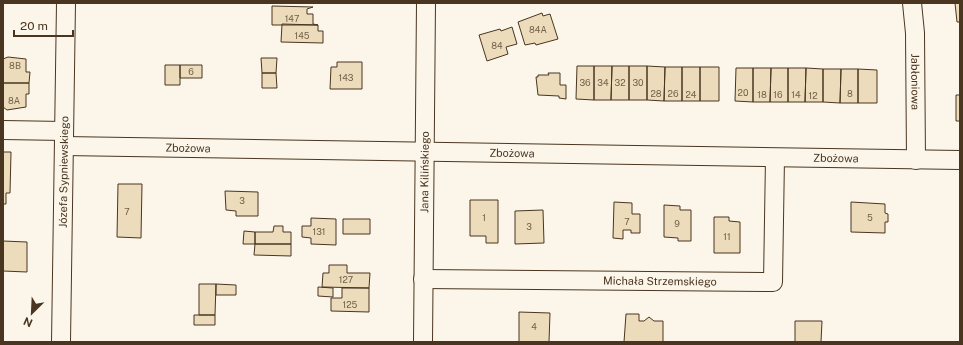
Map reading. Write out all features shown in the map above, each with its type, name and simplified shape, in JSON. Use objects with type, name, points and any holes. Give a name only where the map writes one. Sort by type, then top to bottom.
[{"type":"street","name":"Józefa Sypniewskiego","points":[[61,342],[66,3]]},
{"type":"street","name":"Jana Kilińskiego","points":[[423,342],[426,3]]},
{"type":"street","name":"Jabłoniowa","points":[[912,3],[916,33],[916,160]]},
{"type":"street","name":"Zbożowa","points":[[3,130],[64,138],[424,152],[960,160]]},
{"type":"street","name":"Michała Strzemskiego","points":[[423,279],[773,282],[775,158]]},
{"type":"building","points":[[955,3],[960,3],[960,22],[957,22]]},
{"type":"building","points":[[272,6],[313,7],[307,9],[307,14],[313,14],[313,24],[318,25],[272,25]]},
{"type":"building","points":[[542,13],[543,16],[550,14],[558,39],[536,45],[535,43],[525,45],[518,22]]},
{"type":"building","points":[[282,24],[318,25],[318,31],[323,31],[323,43],[281,42]]},
{"type":"building","points":[[512,27],[517,44],[506,47],[508,54],[487,61],[479,35],[500,29],[501,31]]},
{"type":"building","points":[[8,57],[26,59],[26,72],[30,72],[29,83],[3,83],[3,59]]},
{"type":"building","points":[[261,58],[277,58],[276,73],[262,73]]},
{"type":"building","points":[[337,62],[362,62],[362,89],[330,89],[331,67],[337,67]]},
{"type":"building","points":[[165,65],[180,65],[180,85],[165,85]]},
{"type":"building","points":[[180,65],[202,65],[202,78],[180,78]]},
{"type":"building","points":[[577,66],[594,66],[594,100],[576,99]]},
{"type":"building","points":[[594,66],[612,66],[611,100],[594,100]]},
{"type":"building","points":[[612,66],[629,66],[629,100],[611,100]]},
{"type":"building","points":[[629,66],[647,66],[647,100],[629,100]]},
{"type":"building","points":[[647,66],[665,67],[664,101],[647,100]]},
{"type":"building","points":[[665,67],[682,67],[682,101],[664,101]]},
{"type":"building","points":[[682,67],[700,67],[700,101],[682,101]]},
{"type":"building","points":[[700,67],[719,67],[719,101],[700,101]]},
{"type":"building","points":[[736,68],[753,68],[753,102],[735,101]]},
{"type":"building","points":[[753,68],[771,68],[770,102],[753,102]]},
{"type":"building","points":[[771,68],[788,68],[788,102],[770,102]]},
{"type":"building","points":[[788,68],[806,68],[805,102],[788,102]]},
{"type":"building","points":[[806,68],[823,69],[823,102],[805,102]]},
{"type":"building","points":[[823,69],[841,69],[840,103],[823,102]]},
{"type":"building","points":[[841,69],[858,69],[858,103],[840,103]]},
{"type":"building","points":[[858,69],[877,70],[877,103],[858,103]]},
{"type":"building","points":[[262,73],[276,73],[277,88],[262,88]]},
{"type":"building","points":[[548,73],[560,73],[560,85],[566,85],[566,99],[559,98],[559,96],[538,95],[536,77],[538,77],[538,75],[549,75]]},
{"type":"building","points":[[3,83],[29,83],[29,94],[26,94],[26,107],[7,110],[3,107]]},
{"type":"building","points":[[956,95],[960,95],[960,121],[956,121]]},
{"type":"building","points":[[3,152],[11,152],[10,193],[6,193],[6,204],[3,204]]},
{"type":"building","points":[[118,184],[142,184],[141,238],[117,237]]},
{"type":"building","points":[[225,191],[258,192],[258,216],[236,216],[236,211],[226,210]]},
{"type":"building","points":[[470,200],[498,200],[498,243],[486,243],[486,236],[470,236]]},
{"type":"building","points":[[614,202],[632,203],[632,214],[640,214],[640,233],[631,233],[631,230],[623,230],[623,239],[613,238]]},
{"type":"building","points":[[851,202],[885,204],[885,213],[888,214],[888,222],[885,222],[885,233],[851,232]]},
{"type":"building","points":[[664,205],[680,206],[680,210],[691,210],[691,241],[678,241],[678,238],[664,237]]},
{"type":"building","points":[[543,210],[544,243],[515,244],[515,211]]},
{"type":"building","points":[[714,217],[729,217],[729,221],[740,222],[740,253],[714,253]]},
{"type":"building","points":[[311,218],[336,219],[336,245],[311,244],[311,238],[302,237],[302,226],[311,226]]},
{"type":"building","points":[[343,219],[370,219],[370,234],[343,234]]},
{"type":"building","points":[[274,226],[283,226],[283,232],[291,232],[291,244],[255,244],[255,232],[273,232]]},
{"type":"building","points":[[244,231],[255,232],[255,244],[243,244]]},
{"type":"building","points":[[3,241],[27,242],[27,272],[3,271]]},
{"type":"building","points":[[255,244],[291,244],[291,256],[254,255]]},
{"type":"building","points":[[329,265],[347,265],[347,273],[370,273],[369,288],[322,287],[323,273],[329,273]]},
{"type":"building","points":[[199,284],[216,284],[215,315],[199,315]]},
{"type":"building","points":[[216,284],[236,285],[236,295],[216,295]]},
{"type":"building","points":[[318,287],[333,288],[333,297],[318,296]]},
{"type":"building","points":[[342,288],[369,288],[369,312],[331,311],[331,298],[342,298]]},
{"type":"building","points":[[519,312],[550,313],[549,342],[519,342]]},
{"type":"building","points":[[626,314],[639,314],[639,321],[644,321],[649,317],[654,321],[663,321],[663,342],[624,342]]},
{"type":"building","points":[[194,315],[215,315],[215,325],[194,325]]},
{"type":"building","points":[[795,321],[822,321],[821,342],[795,342]]}]
